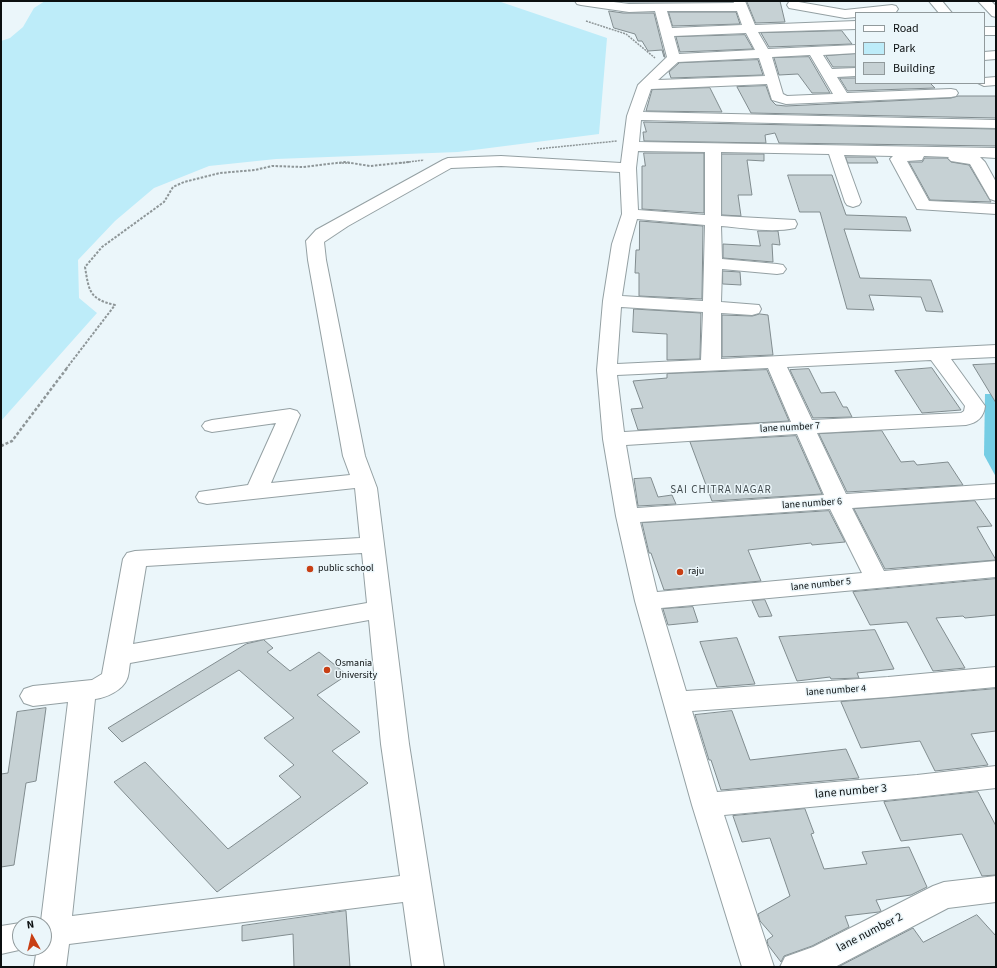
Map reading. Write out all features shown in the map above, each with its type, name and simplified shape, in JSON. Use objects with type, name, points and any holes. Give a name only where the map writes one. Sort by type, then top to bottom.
[{"type":"street","points":[[585,1],[629,8],[740,4],[750,29],[764,54],[777,97],[837,98],[889,96],[974,126]]},
{"type":"street","points":[[935,1],[945,12]]},
{"type":"street","points":[[984,1],[996,13]]},
{"type":"street","points":[[793,5],[845,14],[855,13]]},
{"type":"street","points":[[660,8],[667,32],[665,59],[645,85],[626,143],[630,214],[621,244],[612,301],[607,370],[614,439],[627,516],[647,601],[706,805],[758,967]]},
{"type":"street","points":[[866,12],[894,9]]},
{"type":"street","points":[[667,32],[855,24]]},
{"type":"street","points":[[985,31],[996,31]]},
{"type":"street","points":[[665,59],[855,49]]},
{"type":"street","points":[[814,51],[828,73],[837,98],[839,121]]},
{"type":"street","points":[[985,56],[996,55]]},
{"type":"street","points":[[828,73],[855,72]]},
{"type":"street","points":[[645,85],[773,80]]},
{"type":"street","points":[[985,82],[996,81]]},
{"type":"street","points":[[889,96],[905,122]]},
{"type":"street","points":[[634,116],[905,122],[974,126]]},
{"type":"street","points":[[785,120],[794,150]]},
{"type":"street","points":[[626,143],[835,151],[974,126],[996,124]]},
{"type":"street","points":[[711,365],[713,147]]},
{"type":"street","points":[[835,151],[853,202]]},
{"type":"street","points":[[995,192],[977,162],[974,160],[906,156],[898,159],[923,206],[996,209]]},
{"type":"street","points":[[428,967],[394,744],[366,488],[354,456],[316,260],[315,241],[322,234],[342,222],[448,164],[496,161],[628,168]]},
{"type":"street","points":[[630,214],[758,224],[788,224]]},
{"type":"street","points":[[713,264],[777,269]]},
{"type":"street","points":[[612,301],[752,309]]},
{"type":"street","points":[[607,370],[996,351]]},
{"type":"street","name":"lane number 7","points":[[614,439],[804,427],[966,419],[974,413],[975,406],[937,354]]},
{"type":"street","points":[[774,362],[838,502],[877,580]]},
{"type":"street","points":[[212,426],[290,415],[257,492]]},
{"type":"street","points":[[207,497],[363,480]]},
{"type":"street","name":"lane number 6","points":[[627,516],[996,491]]},
{"type":"street","points":[[33,696],[98,689],[114,679],[135,559],[372,545]]},
{"type":"street","name":"lane number 5","points":[[647,601],[996,569]]},
{"type":"street","points":[[119,656],[380,609]]},
{"type":"street","name":"lane number 4","points":[[675,702],[888,687],[996,677]]},
{"type":"street","points":[[52,918],[83,690]]},
{"type":"street","name":"lane number 3","points":[[706,805],[917,786],[996,777]]},
{"type":"street","points":[[52,933],[416,887]]},
{"type":"street","name":"lane number 2","points":[[796,967],[822,958],[944,895],[996,889]]},
{"type":"street","points":[[1,940],[12,938]]},
{"type":"street","points":[[50,956],[50,967]]},
{"type":"path","points":[[586,21],[626,34],[665,59]]},
{"type":"path","points":[[535,149],[626,143]]},
{"type":"path","points":[[1,446],[12,441],[115,305],[106,303],[92,295],[88,286],[85,267],[102,247],[164,202],[173,187],[184,182],[220,172],[255,170],[272,166],[303,167],[345,162],[370,166],[425,160]]},
{"type":"green space","points":[[45,1],[498,1],[607,38],[599,134],[458,152],[276,159],[209,166],[154,188],[115,221],[78,260],[79,298],[97,313],[1,421],[1,41],[10,38],[23,27],[34,8]]},
{"type":"water","points":[[985,394],[996,394],[996,477],[984,455]]},
{"type":"building","points":[[618,1],[732,1],[732,2],[629,2]]},
{"type":"building","points":[[747,1],[780,1],[785,22],[756,23]]},
{"type":"building","points":[[609,11],[623,13],[654,13],[665,57],[662,50],[648,51],[642,41],[638,41],[635,34],[614,28]]},
{"type":"building","points":[[669,12],[736,12],[740,24],[673,26]]},
{"type":"building","points":[[842,31],[852,44],[769,47],[761,33]]},
{"type":"building","points":[[745,35],[753,49],[680,52],[676,37]]},
{"type":"building","points":[[855,54],[855,67],[833,67],[826,56]]},
{"type":"building","points":[[809,57],[830,93],[812,93],[798,74],[779,75],[774,58]]},
{"type":"building","points":[[758,60],[763,75],[671,78],[669,72],[679,63]]},
{"type":"building","points":[[840,78],[855,78],[855,84],[931,84],[935,88],[848,91]]},
{"type":"building","points":[[766,86],[771,100],[776,105],[786,106],[951,98],[958,96],[996,96],[996,118],[751,113],[737,87]]},
{"type":"building","points":[[710,88],[722,112],[646,111],[652,90]]},
{"type":"building","points":[[644,122],[996,129],[996,146],[779,143],[775,133],[765,135],[766,143],[644,141],[643,132],[646,132]]},
{"type":"building","points":[[644,153],[704,153],[704,213],[642,209],[642,166],[645,166]]},
{"type":"building","points":[[722,154],[764,154],[764,161],[747,160],[752,195],[738,195],[741,216],[722,215]]},
{"type":"building","points":[[846,157],[875,157],[878,163],[848,163]]},
{"type":"building","points":[[925,158],[947,158],[951,162],[969,165],[991,202],[930,200],[909,162],[922,162]]},
{"type":"building","points":[[788,175],[832,175],[846,215],[906,217],[911,231],[844,229],[860,278],[931,280],[943,312],[926,311],[921,297],[869,295],[874,310],[847,309],[820,212],[800,212]]},
{"type":"building","points":[[640,221],[703,226],[702,299],[639,296],[639,273],[635,273],[636,250],[639,250]]},
{"type":"building","points":[[758,231],[778,231],[780,245],[772,244],[773,262],[723,258],[723,244],[760,246]]},
{"type":"building","points":[[723,271],[740,272],[741,285],[723,284]]},
{"type":"building","points":[[634,309],[701,313],[700,359],[667,360],[667,334],[633,332]]},
{"type":"building","points":[[760,314],[768,315],[773,355],[722,357],[722,315],[752,316]]},
{"type":"building","points":[[996,364],[996,403],[973,365]]},
{"type":"building","points":[[932,368],[961,410],[922,413],[895,371]]},
{"type":"building","points":[[809,369],[821,393],[835,392],[843,407],[847,407],[852,417],[813,418],[790,370]]},
{"type":"building","points":[[767,370],[789,421],[638,430],[631,409],[643,408],[633,381],[667,378],[667,374]]},
{"type":"building","points":[[882,431],[901,462],[914,461],[917,465],[948,462],[963,485],[847,492],[819,434]]},
{"type":"building","points":[[796,436],[822,494],[712,501],[690,442]]},
{"type":"building","points":[[651,478],[658,497],[672,495],[676,504],[638,506],[634,479]]},
{"type":"building","points":[[975,501],[992,526],[977,527],[996,560],[885,569],[854,509]]},
{"type":"building","points":[[829,511],[845,542],[812,545],[811,543],[748,550],[761,581],[664,590],[651,553],[649,553],[642,523]]},
{"type":"building","points":[[996,579],[996,615],[965,618],[963,616],[936,618],[965,668],[933,671],[907,622],[870,625],[853,592]]},
{"type":"building","points":[[765,600],[772,616],[759,617],[752,601]]},
{"type":"building","points":[[693,607],[698,622],[668,625],[663,609]]},
{"type":"building","points":[[875,630],[894,669],[857,673],[859,678],[831,679],[830,677],[797,681],[779,637]]},
{"type":"building","points":[[737,638],[755,684],[717,687],[700,642]]},
{"type":"building","points":[[264,640],[273,648],[267,652],[290,671],[319,652],[347,675],[317,695],[360,732],[332,751],[368,783],[217,892],[114,782],[145,762],[228,849],[301,797],[279,776],[294,765],[264,738],[294,718],[239,670],[122,742],[108,728],[246,644]]},
{"type":"building","points":[[996,689],[996,731],[971,734],[988,765],[935,771],[920,741],[861,748],[841,702]]},
{"type":"building","points":[[46,708],[36,781],[26,783],[14,865],[1,867],[1,774],[8,773],[17,712]]},
{"type":"building","points":[[732,711],[750,760],[846,749],[859,778],[721,790],[711,760],[709,760],[695,715]]},
{"type":"building","points":[[978,792],[996,826],[996,875],[982,876],[962,834],[901,841],[884,802]]},
{"type":"building","points":[[805,809],[814,833],[811,834],[824,869],[867,864],[862,852],[909,847],[927,887],[911,895],[876,900],[881,911],[845,916],[849,927],[812,946],[784,956],[781,962],[768,945],[767,940],[773,936],[760,921],[758,914],[790,896],[770,838],[742,842],[733,816]]},
{"type":"building","points":[[346,911],[350,967],[294,967],[293,934],[242,941],[242,926]]},
{"type":"building","points":[[977,915],[996,936],[996,967],[838,967],[913,928],[923,942]]},
{"type":"place","name":"public school","points":[[310,569]]},
{"type":"place","name":"raju","points":[[680,572]]},
{"type":"place","name":"Osmania University","points":[[327,670]]},
{"type":"district","name":"SAI CHITRA NAGAR","points":[[721,491]]}]
